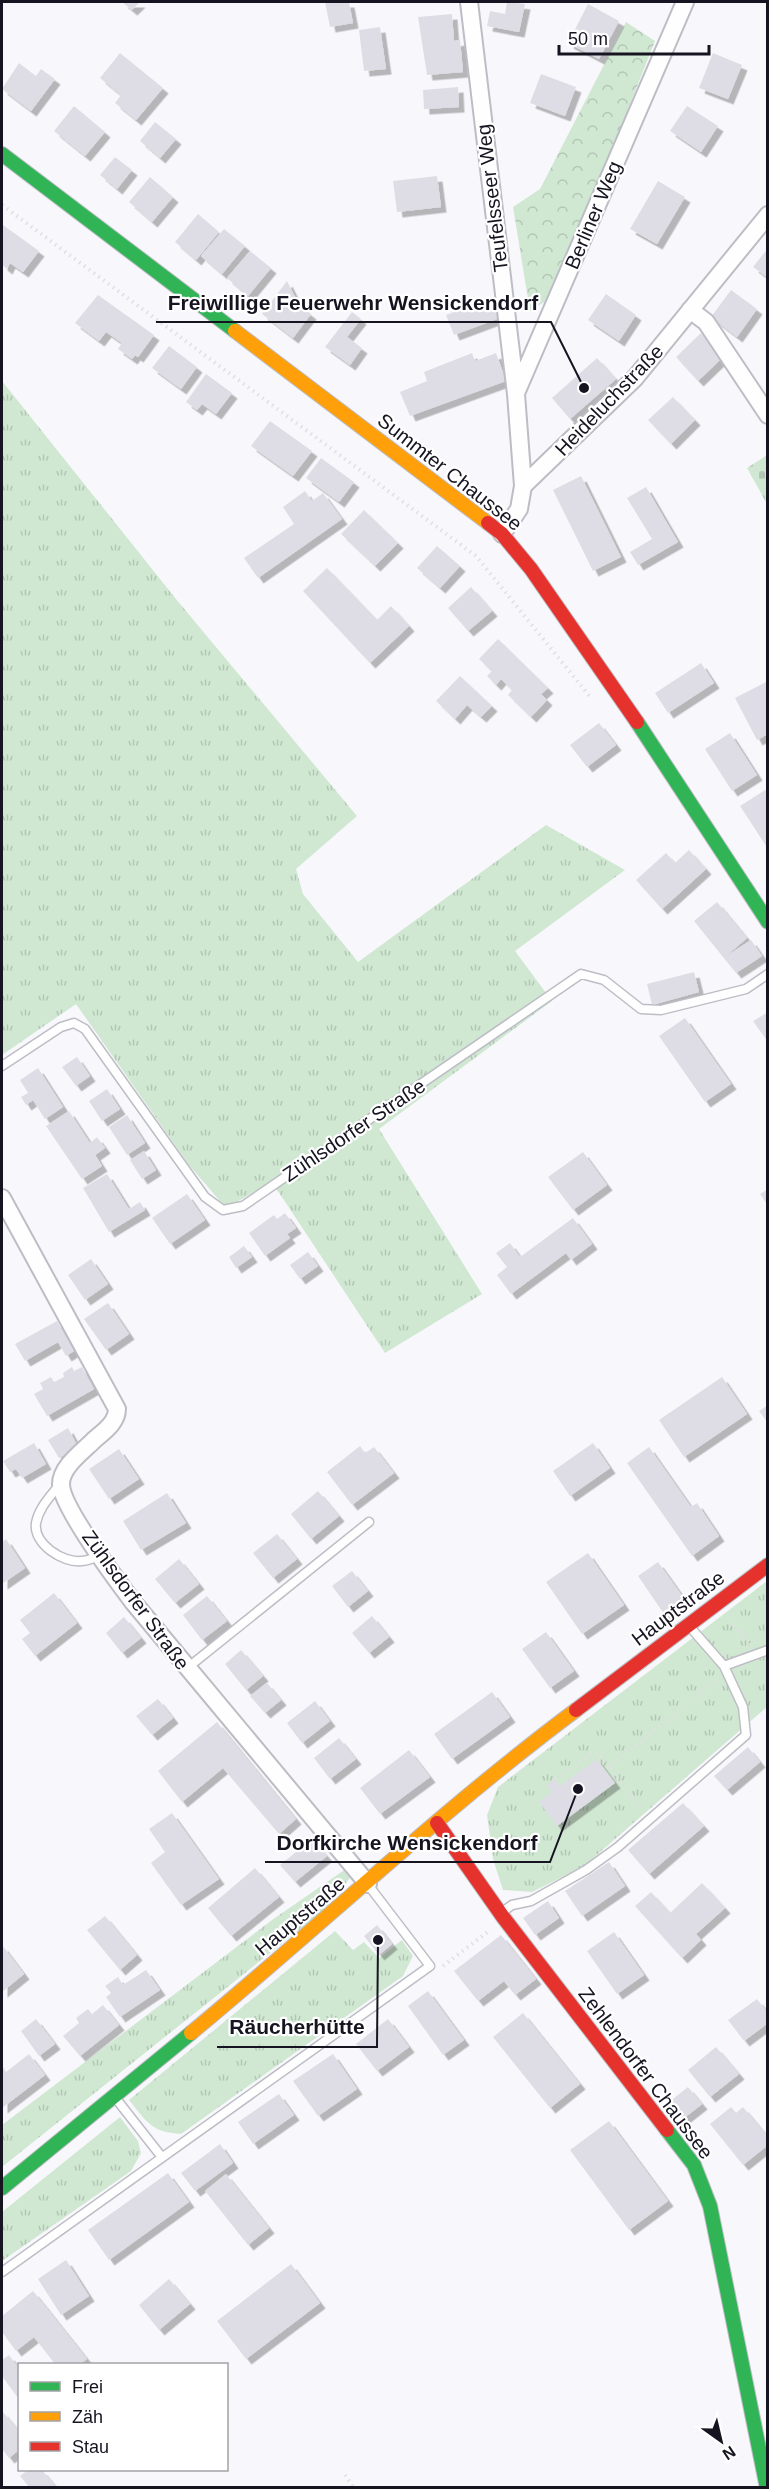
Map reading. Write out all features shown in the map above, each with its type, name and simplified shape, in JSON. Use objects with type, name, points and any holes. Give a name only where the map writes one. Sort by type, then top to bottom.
[{"type":"main road","name":"Summter Chaussee","points":[[2,153],[502,534],[531,569],[661,757],[768,922]]},
{"type":"main road","name":"Hauptstraße","points":[[2,2188],[368,1884],[509,1760],[768,1565]]},
{"type":"main road","name":"Zehlendorfer Chaussee","points":[[437,1823],[501,1919],[694,2165],[703,2183],[712,2215],[767,2487]]},
{"type":"street","name":"Teufelsseer Weg","points":[[469,2],[516,394]]},
{"type":"street","name":"Berliner Weg","points":[[502,534],[519,508],[523,486],[516,394],[686,2]]},
{"type":"street","name":"Heideluchstraße","points":[[523,486],[635,378],[768,215]]},
{"type":"street","points":[[690,310],[706,322],[768,415]]},
{"type":"street","points":[[2,1198],[117,1409],[112,1422],[68,1466],[61,1484]]},
{"type":"street","name":"Zühlsdorfer Straße","points":[[61,1484],[64,1497],[99,1556],[186,1669],[368,1884]]},
{"type":"lane","name":"Zühlsdorfer Straße","points":[[2,1066],[60,1027],[74,1023],[85,1029],[205,1197],[223,1210],[243,1206],[581,974],[604,980],[641,1010],[661,1010],[746,988],[768,974]]},
{"type":"lane","points":[[61,1484],[43,1506],[36,1525],[38,1535],[63,1560],[81,1561],[99,1556]]},
{"type":"lane","points":[[186,1669],[369,1522]]},
{"type":"lane","points":[[501,1919],[512,1905],[531,1901],[618,1847],[746,1735],[743,1707],[726,1668],[688,1624]]},
{"type":"lane","points":[[726,1668],[768,1650]]},
{"type":"lane","points":[[2,2272],[74,2222],[161,2156],[430,1966],[368,1884]]},
{"type":"lane","points":[[113,2096],[161,2156]]},
{"type":"path","points":[[2,205],[476,556],[599,708]]},
{"type":"path","points":[[718,1602],[756,1656]]},
{"type":"path","points":[[609,1767],[726,1668]]},
{"type":"path","points":[[555,1779],[594,1753],[599,1755],[609,1767],[641,1812]]},
{"type":"path","points":[[435,1972],[501,1919]]},
{"type":"path","points":[[345,2475],[354,2487]]},
{"type":"green space","points":[[626,22],[655,41],[554,296],[530,311],[513,207],[540,189]]},
{"type":"green space","points":[[2,381],[176,599],[357,816],[296,869],[303,894],[358,962],[546,825],[625,870],[515,951],[552,1001],[379,1129],[482,1294],[385,1353],[272,1182],[226,1208],[189,1165],[76,1004],[2,1055]]},
{"type":"green space","points":[[767,455],[767,504],[747,468]]},
{"type":"green space","points":[[767,1581],[767,1707],[584,1866],[532,1892],[503,1890],[493,1859],[487,1815],[498,1787]]},
{"type":"green space","points":[[350,1866],[352,1875],[329,1906],[2,2167],[2,2125],[272,1920]]},
{"type":"green space","points":[[335,1931],[353,1950],[364,1942],[379,1958],[402,1940],[413,1956],[403,1976],[181,2134],[163,2131],[145,2120],[129,2100]]},
{"type":"green space","points":[[120,2117],[138,2141],[141,2153],[131,2171],[2,2261],[2,2212]]},
{"type":"building","points":[[122,2],[140,2],[132,10]]},
{"type":"building","points":[[325,2],[349,2],[353,23],[330,27]]},
{"type":"building","points":[[507,2],[525,4],[519,32],[487,26],[490,11],[505,14]]},
{"type":"building","points":[[588,4],[619,21],[599,59],[568,43]]},
{"type":"building","points":[[452,14],[454,41],[460,40],[463,72],[427,75],[418,17]]},
{"type":"building","points":[[380,27],[386,69],[364,71],[359,30]]},
{"type":"building","points":[[120,53],[163,88],[136,120],[115,103],[121,95],[100,78]]},
{"type":"building","points":[[713,53],[742,65],[728,99],[699,88]]},
{"type":"building","points":[[19,63],[36,76],[41,69],[55,79],[31,111],[2,89]]},
{"type":"building","points":[[541,74],[576,87],[565,116],[530,103]]},
{"type":"building","points":[[458,87],[459,107],[424,109],[423,90]]},
{"type":"building","points":[[74,106],[105,132],[85,156],[54,131]]},
{"type":"building","points":[[687,106],[718,126],[701,152],[670,131]]},
{"type":"building","points":[[155,122],[176,139],[160,158],[140,141]]},
{"type":"building","points":[[115,157],[132,170],[117,189],[100,175]]},
{"type":"building","points":[[437,176],[441,207],[397,212],[393,181]]},
{"type":"building","points":[[150,177],[173,197],[152,222],[129,202]]},
{"type":"building","points":[[658,181],[685,197],[657,244],[630,229]]},
{"type":"building","points":[[198,214],[219,232],[196,260],[175,242]]},
{"type":"building","points":[[3,225],[39,251],[23,272],[10,263],[7,269],[2,265]]},
{"type":"building","points":[[224,229],[245,246],[222,274],[201,256]]},
{"type":"building","points":[[768,248],[768,278],[753,267]]},
{"type":"building","points":[[250,251],[271,268],[248,296],[227,278]]},
{"type":"building","points":[[287,281],[299,305],[311,314],[293,338],[262,314]]},
{"type":"building","points":[[731,290],[757,309],[737,337],[711,317]]},
{"type":"building","points":[[606,294],[636,315],[619,341],[588,320]]},
{"type":"building","points":[[98,295],[154,335],[138,357],[135,355],[132,359],[118,349],[122,343],[106,332],[99,341],[75,323]]},
{"type":"building","points":[[496,296],[497,319],[454,335],[446,315]]},
{"type":"building","points":[[352,312],[361,319],[347,337],[362,348],[350,365],[325,347]]},
{"type":"building","points":[[701,333],[723,357],[698,381],[676,357]]},
{"type":"building","points":[[169,346],[197,367],[181,389],[152,368]]},
{"type":"building","points":[[472,353],[475,361],[496,353],[506,381],[410,416],[400,392],[427,381],[424,372]]},
{"type":"building","points":[[597,358],[616,379],[570,419],[552,398]]},
{"type":"building","points":[[206,374],[232,393],[216,414],[202,404],[197,410],[186,402]]},
{"type":"building","points":[[673,397],[695,420],[671,444],[648,420]]},
{"type":"building","points":[[270,421],[312,451],[293,476],[251,446]]},
{"type":"building","points":[[321,458],[354,482],[339,502],[306,478]]},
{"type":"building","points":[[581,476],[621,557],[593,571],[553,490]]},
{"type":"building","points":[[646,487],[678,542],[638,565],[630,552],[652,539],[627,498]]},
{"type":"building","points":[[305,491],[312,501],[323,493],[342,519],[258,578],[244,558],[294,524],[283,507]]},
{"type":"building","points":[[364,510],[398,543],[375,566],[341,534]]},
{"type":"building","points":[[437,546],[460,566],[440,588],[417,568]]},
{"type":"building","points":[[327,568],[377,620],[391,606],[409,626],[370,663],[303,591]]},
{"type":"building","points":[[471,587],[492,611],[468,631],[448,608]]},
{"type":"building","points":[[498,639],[548,688],[541,694],[547,700],[531,717],[508,695],[512,690],[501,679],[496,685],[487,676],[492,671],[479,659]]},
{"type":"building","points":[[701,663],[714,683],[668,713],[655,693]]},
{"type":"building","points":[[460,676],[492,706],[481,717],[467,705],[455,719],[436,701]]},
{"type":"building","points":[[768,681],[768,734],[757,740],[735,698]]},
{"type":"building","points":[[599,723],[616,745],[587,767],[570,745]]},
{"type":"building","points":[[730,733],[757,775],[732,791],[705,749]]},
{"type":"building","points":[[765,790],[768,794],[768,849],[740,806]]},
{"type":"building","points":[[689,850],[706,869],[662,909],[636,880],[666,853],[675,863]]},
{"type":"building","points":[[717,902],[747,938],[725,957],[751,940],[762,956],[736,973],[694,921]]},
{"type":"building","points":[[694,972],[699,992],[652,1005],[647,984]]},
{"type":"building","points":[[768,1012],[768,1042],[753,1021]]},
{"type":"building","points":[[685,1018],[731,1084],[705,1102],[659,1036]]},
{"type":"building","points":[[77,1057],[90,1076],[76,1086],[62,1067]]},
{"type":"building","points":[[38,1068],[63,1107],[45,1119],[33,1100],[26,1105],[21,1097],[28,1093],[20,1080]]},
{"type":"building","points":[[107,1089],[120,1109],[102,1121],[89,1101]]},
{"type":"building","points":[[69,1111],[90,1143],[97,1137],[105,1148],[95,1155],[102,1166],[82,1179],[46,1126]]},
{"type":"building","points":[[127,1115],[145,1143],[127,1155],[109,1127]]},
{"type":"building","points":[[144,1151],[156,1170],[142,1179],[130,1160]]},
{"type":"building","points":[[583,1152],[607,1185],[573,1210],[548,1177]]},
{"type":"building","points":[[107,1174],[129,1209],[140,1202],[145,1210],[109,1232],[83,1188]]},
{"type":"building","points":[[768,1189],[768,1206],[760,1194]]},
{"type":"building","points":[[187,1194],[205,1220],[170,1244],[152,1218]]},
{"type":"building","points":[[285,1213],[296,1228],[287,1234],[290,1238],[265,1256],[249,1233],[274,1215],[277,1219]]},
{"type":"building","points":[[573,1218],[592,1244],[571,1260],[566,1253],[511,1294],[497,1275],[507,1267],[496,1253],[510,1243],[520,1257]]},
{"type":"building","points":[[244,1246],[252,1257],[236,1268],[229,1257]]},
{"type":"building","points":[[308,1252],[318,1266],[300,1279],[290,1265]]},
{"type":"building","points":[[91,1259],[108,1284],[85,1300],[68,1275]]},
{"type":"building","points":[[108,1303],[129,1334],[106,1350],[84,1319]]},
{"type":"building","points":[[57,1321],[74,1351],[66,1356],[58,1342],[25,1361],[15,1344]]},
{"type":"building","points":[[72,1367],[74,1371],[82,1367],[94,1389],[47,1416],[34,1394],[43,1389],[40,1383],[51,1377],[54,1382],[64,1377],[63,1373]]},
{"type":"building","points":[[722,1377],[747,1414],[684,1457],[659,1420]]},
{"type":"building","points":[[768,1405],[768,1423],[759,1411]]},
{"type":"building","points":[[68,1428],[78,1447],[59,1458],[48,1440]]},
{"type":"building","points":[[34,1443],[46,1464],[22,1478],[16,1469],[10,1472],[3,1461]]},
{"type":"building","points":[[593,1443],[610,1468],[570,1496],[553,1471]]},
{"type":"building","points":[[360,1446],[365,1453],[374,1447],[394,1473],[352,1505],[327,1472]]},
{"type":"building","points":[[649,1447],[691,1507],[697,1503],[719,1536],[692,1556],[627,1463]]},
{"type":"building","points":[[119,1449],[139,1479],[109,1499],[89,1469]]},
{"type":"building","points":[[318,1491],[339,1516],[311,1539],[291,1514]]},
{"type":"building","points":[[167,1493],[186,1523],[141,1550],[123,1521]]},
{"type":"building","points":[[277,1534],[297,1559],[273,1578],[253,1553]]},
{"type":"building","points":[[6,1539],[25,1568],[2,1584],[2,1542]]},
{"type":"building","points":[[588,1553],[624,1605],[582,1634],[546,1582]]},
{"type":"building","points":[[179,1559],[199,1584],[175,1603],[155,1579]]},
{"type":"building","points":[[658,1562],[685,1600],[664,1614],[638,1576]]},
{"type":"building","points":[[352,1571],[368,1591],[348,1607],[332,1586]]},
{"type":"building","points":[[54,1593],[77,1623],[35,1656],[22,1639],[30,1633],[20,1620]]},
{"type":"building","points":[[207,1596],[227,1621],[202,1640],[183,1615]]},
{"type":"building","points":[[372,1616],[389,1637],[369,1653],[352,1633]]},
{"type":"building","points":[[124,1617],[141,1638],[122,1653],[106,1633]]},
{"type":"building","points":[[546,1632],[574,1671],[550,1688],[522,1649]]},
{"type":"building","points":[[241,1650],[263,1676],[246,1690],[225,1664]]},
{"type":"building","points":[[267,1683],[281,1700],[265,1713],[250,1696]]},
{"type":"building","points":[[492,1692],[510,1717],[452,1759],[434,1734]]},
{"type":"building","points":[[158,1699],[173,1718],[152,1735],[136,1716]]},
{"type":"building","points":[[315,1701],[330,1721],[302,1743],[287,1723]]},
{"type":"building","points":[[217,1722],[296,1819],[279,1834],[223,1768],[182,1802],[158,1771]]},
{"type":"building","points":[[339,1738],[356,1759],[330,1779],[314,1758]]},
{"type":"building","points":[[748,1747],[760,1762],[727,1790],[714,1776]]},
{"type":"building","points":[[409,1750],[430,1777],[380,1814],[360,1788]]},
{"type":"building","points":[[597,1759],[615,1783],[557,1826],[539,1802],[552,1793],[547,1785],[555,1780],[560,1786]]},
{"type":"building","points":[[683,1803],[704,1826],[649,1874],[628,1850]]},
{"type":"building","points":[[172,1813],[219,1879],[181,1905],[151,1863],[165,1852],[149,1829]]},
{"type":"building","points":[[312,1839],[327,1856],[295,1882],[280,1865]]},
{"type":"building","points":[[609,1862],[625,1886],[582,1916],[565,1891]]},
{"type":"building","points":[[255,1868],[279,1897],[231,1936],[208,1908]]},
{"type":"building","points":[[702,1883],[725,1908],[696,1934],[701,1940],[682,1958],[635,1906],[651,1892],[670,1913]]},
{"type":"building","points":[[548,1901],[559,1918],[535,1935],[523,1918]]},
{"type":"building","points":[[105,1916],[137,1955],[120,1970],[87,1930]]},
{"type":"building","points":[[377,1925],[392,1944],[379,1955],[364,1936]]},
{"type":"building","points":[[614,1932],[644,1975],[617,1994],[587,1951]]},
{"type":"building","points":[[501,1935],[536,1979],[515,1995],[504,1981],[478,2001],[454,1971]]},
{"type":"building","points":[[2,1945],[24,1974],[2,1992]]},
{"type":"building","points":[[146,1970],[160,1990],[120,2017],[106,1997],[111,1993],[105,1986],[118,1977],[123,1985]]},
{"type":"building","points":[[428,1991],[464,2040],[443,2055],[408,2006]]},
{"type":"building","points":[[757,1999],[768,2013],[768,2023],[744,2041],[728,2020]]},
{"type":"building","points":[[103,2005],[119,2025],[80,2056],[63,2036],[79,2023],[76,2018],[88,2009],[92,2014]]},
{"type":"building","points":[[523,2013],[580,2084],[550,2108],[493,2037]]},
{"type":"building","points":[[36,2019],[55,2044],[39,2056],[21,2031]]},
{"type":"building","points":[[388,2019],[409,2047],[377,2071],[356,2044]]},
{"type":"building","points":[[716,2047],[739,2074],[710,2097],[688,2070]]},
{"type":"building","points":[[29,2054],[45,2075],[2,2108],[2,2065],[6,2072]]},
{"type":"building","points":[[333,2054],[357,2089],[318,2116],[293,2081]]},
{"type":"building","points":[[688,2087],[702,2104],[683,2119],[669,2102]]},
{"type":"building","points":[[279,2094],[294,2115],[253,2144],[238,2122]]},
{"type":"building","points":[[731,2107],[736,2113],[743,2107],[768,2137],[768,2145],[743,2165],[710,2124]]},
{"type":"building","points":[[609,2121],[668,2201],[629,2230],[570,2150]]},
{"type":"building","points":[[220,2144],[233,2163],[195,2191],[181,2173]]},
{"type":"building","points":[[168,2173],[189,2202],[109,2260],[88,2230]]},
{"type":"building","points":[[226,2174],[269,2228],[248,2245],[205,2191]]},
{"type":"building","points":[[66,2260],[89,2296],[61,2315],[38,2279]]},
{"type":"building","points":[[291,2264],[320,2303],[246,2359],[217,2321]]},
{"type":"building","points":[[169,2279],[190,2304],[159,2330],[139,2305]]},
{"type":"building","points":[[33,2291],[87,2359],[81,2363],[54,2363],[34,2337],[16,2351],[2,2332],[2,2316]]},
{"type":"building","points":[[9,2355],[18,2367],[18,2398],[2,2376],[2,2360]]},
{"type":"building","points":[[2,2411],[18,2430],[18,2451],[9,2458],[2,2449]]},
{"type":"building","points":[[27,2471],[43,2471],[57,2488],[30,2488],[20,2476]]},
{"type":"traffic: fast","points":[[2,154],[235,331]]},
{"type":"traffic: fast","points":[[637,722],[768,922]]},
{"type":"traffic: fast","points":[[2,2188],[191,2033]]},
{"type":"traffic: fast","points":[[667,2130],[694,2165],[710,2206],[767,2488]]},
{"type":"traffic: slow","points":[[235,331],[488,523]]},
{"type":"traffic: slow","points":[[191,2033],[429,1828],[576,1710]]},
{"type":"traffic: jam","points":[[488,523],[502,534],[531,569],[637,722]]},
{"type":"traffic: jam","points":[[576,1710],[768,1565]]},
{"type":"traffic: jam","points":[[437,1823],[503,1917],[667,2130]]},
{"type":"place","name":"Freiwillige Feuerwehr Wensickendorf","points":[[584,388]]},
{"type":"place","name":"Dorfkirche Wensickendorf","points":[[578,1789]]},
{"type":"place","name":"Räucherhütte","points":[[378,1940]]}]
